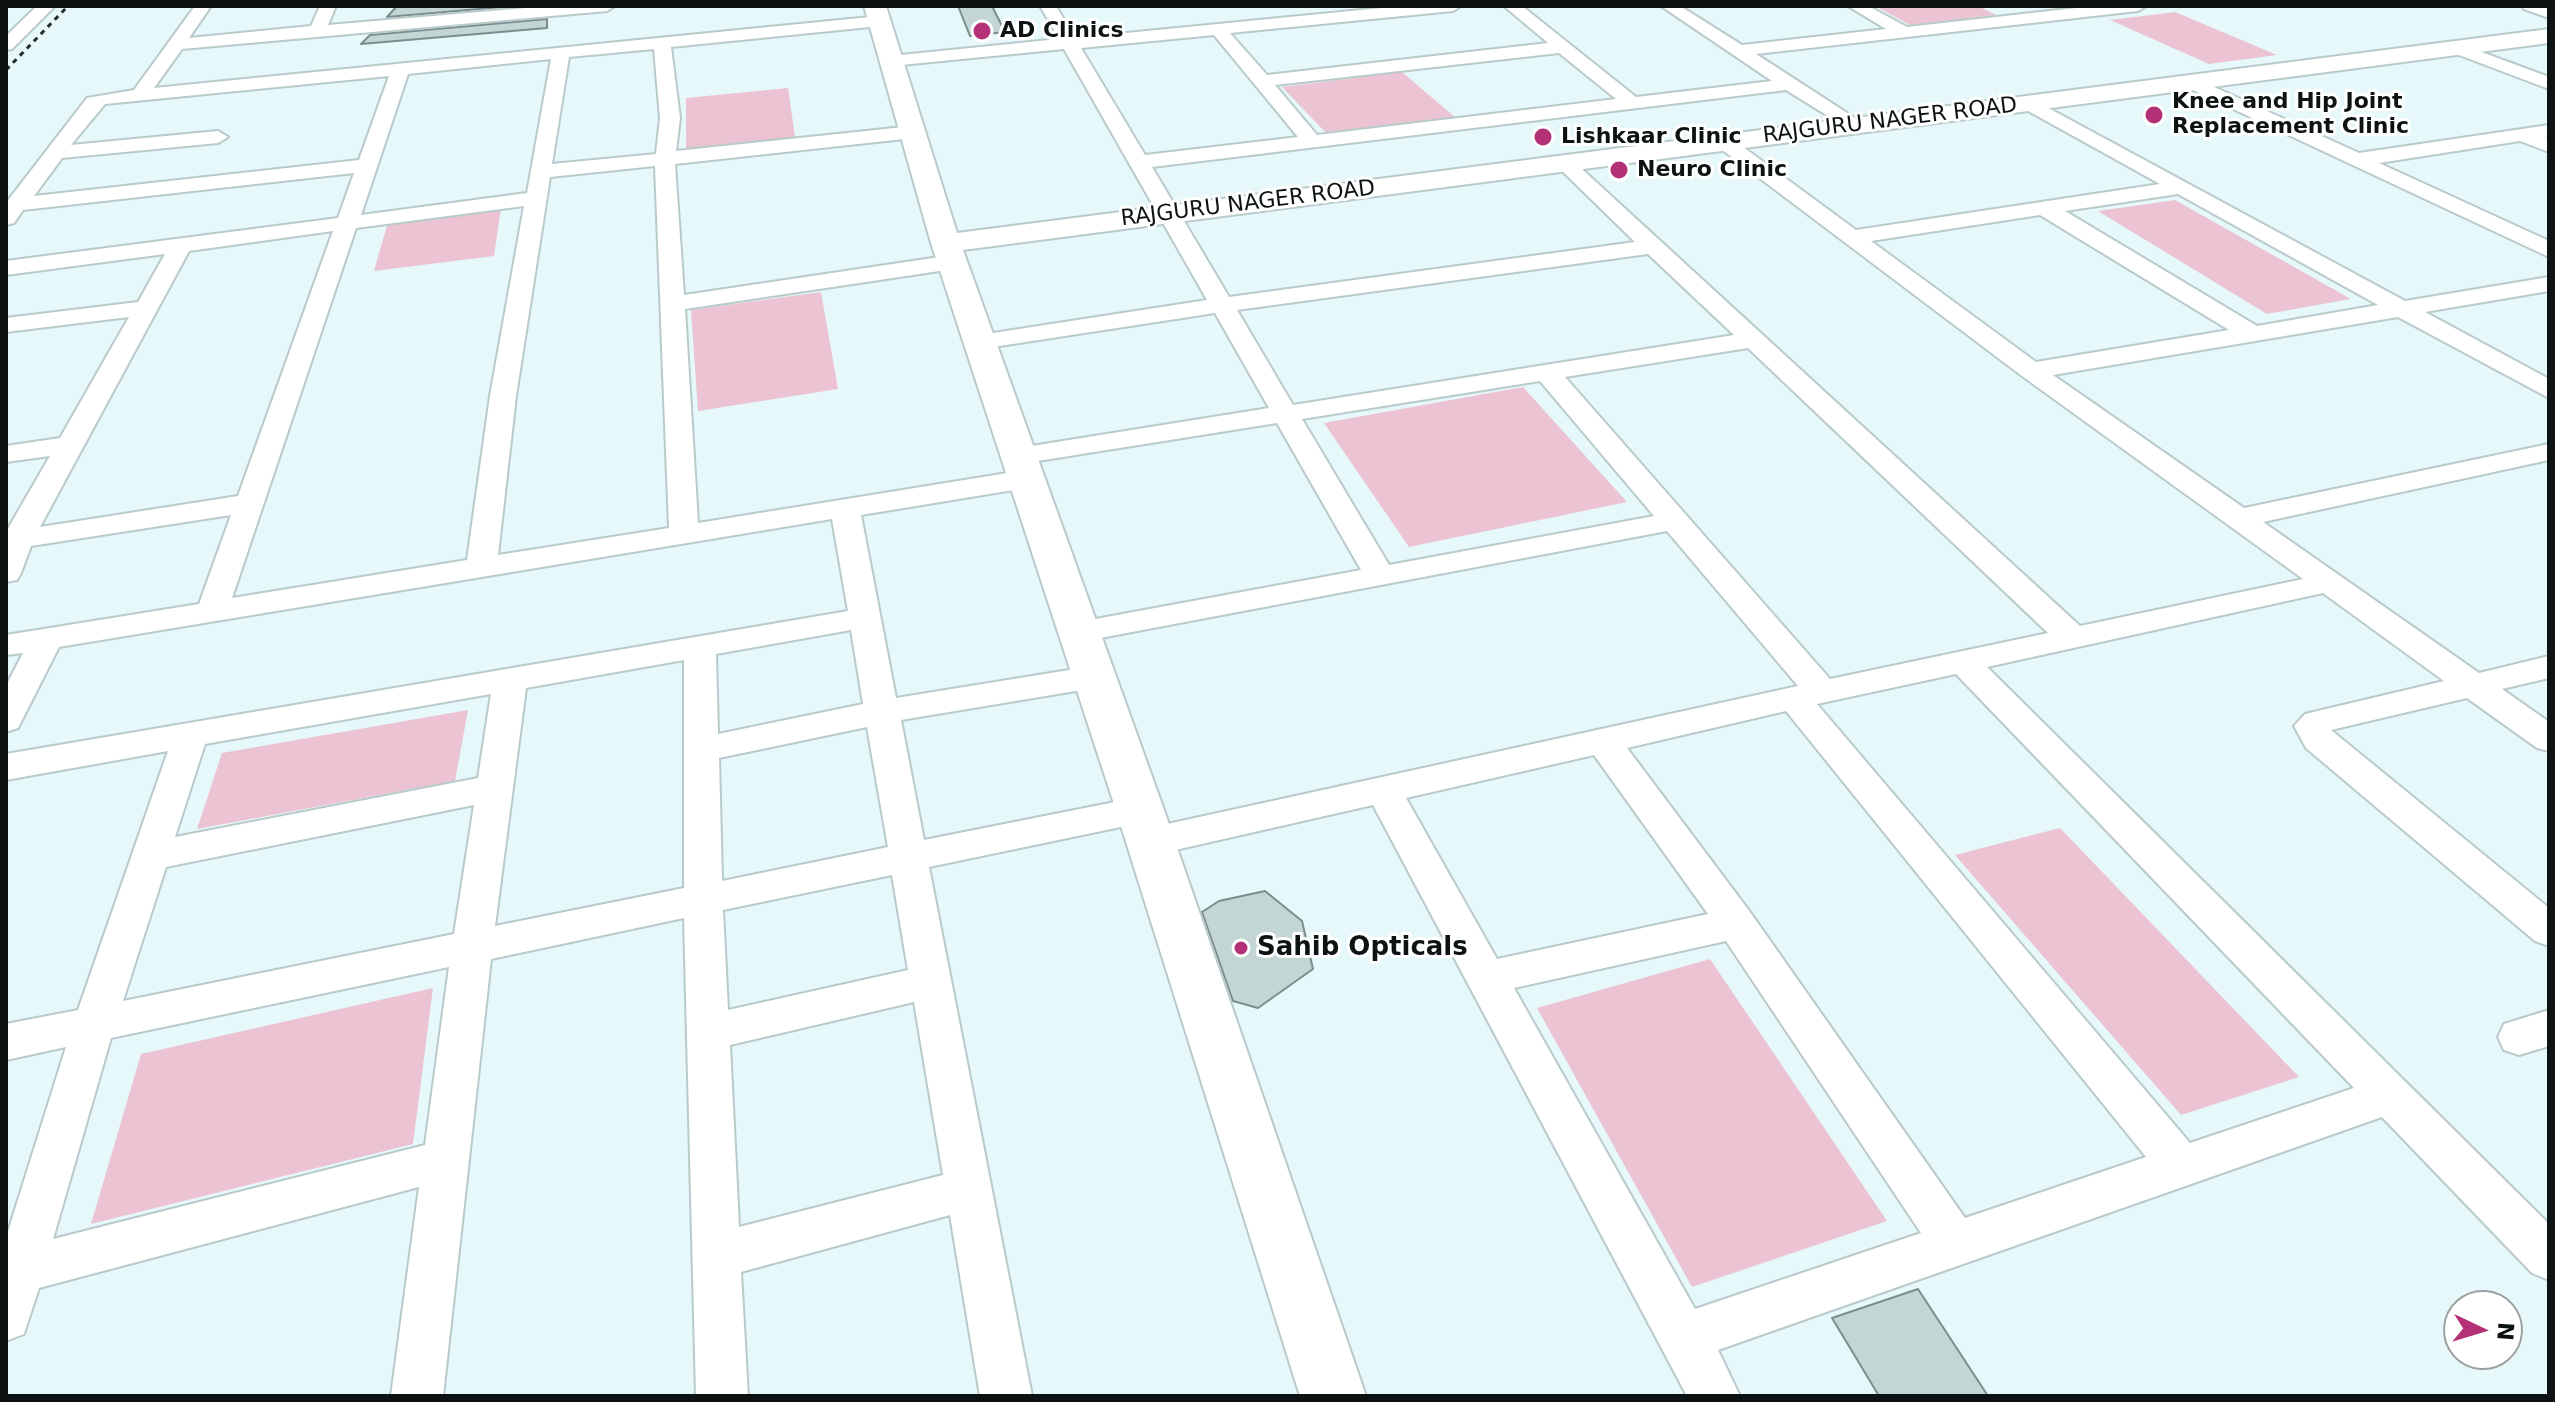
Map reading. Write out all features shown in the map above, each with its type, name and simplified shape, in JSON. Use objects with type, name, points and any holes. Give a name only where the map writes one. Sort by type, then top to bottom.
[{"type":"street","points":[[6,45],[47,6]]},
{"type":"street","points":[[141,94],[203,6]]},
{"type":"street","points":[[317,31],[328,6]]},
{"type":"street","points":[[12,211],[94,102],[141,94],[401,68],[569,35],[607,6]]},
{"type":"street","points":[[1048,6],[1380,576]]},
{"type":"street","points":[[891,61],[1218,29],[1352,11],[1453,6]]},
{"type":"street","points":[[1512,6],[1632,103]]},
{"type":"street","points":[[1669,6],[1854,126]]},
{"type":"street","points":[[1856,6],[1904,32]]},
{"type":"street","points":[[1738,51],[2138,6]]},
{"type":"street","points":[[2530,6],[2549,13]]},
{"type":"street","points":[[176,44],[317,31],[569,35],[662,43],[746,27],[878,14],[950,253],[1333,1396]]},
{"type":"street","points":[[1218,29],[1312,141]]},
{"type":"street","points":[[481,568],[503,396],[542,163],[569,35]]},
{"type":"street","name":"RAJGURU NAGER ROAD","points":[[950,253],[1170,214],[2549,36]]},
{"type":"street","points":[[662,43],[670,118],[666,150],[684,535]]},
{"type":"street","points":[[1262,81],[1563,47]]},
{"type":"street","points":[[2457,48],[2549,83]]},
{"type":"street","points":[[212,611],[401,68]]},
{"type":"street","points":[[2190,82],[2549,250]]},
{"type":"street","points":[[189,186],[249,83]]},
{"type":"street","points":[[1140,162],[1790,84]]},
{"type":"street","points":[[2028,103],[2549,390]]},
{"type":"street","points":[[56,153],[226,123]]},
{"type":"street","points":[[2356,160],[2549,131]]},
{"type":"street","points":[[542,163],[666,150],[913,132]]},
{"type":"street","points":[[2522,135],[2549,146]]},
{"type":"street","points":[[1724,142],[2031,371],[2549,739]]},
{"type":"street","points":[[1564,163],[2071,636]]},
{"type":"street","points":[[12,211],[368,165]]},
{"type":"street","points":[[1854,237],[2179,188]]},
{"type":"street","points":[[6,268],[536,198]]},
{"type":"street","points":[[2044,208],[2253,334]]},
{"type":"street","points":[[6,573],[12,540],[70,445],[181,245]]},
{"type":"street","points":[[980,342],[1654,246]]},
{"type":"street","points":[[673,304],[950,253]]},
{"type":"street","points":[[2031,371],[2404,311],[2549,284]]},
{"type":"street","points":[[6,325],[146,308]]},
{"type":"street","points":[[6,645],[845,509],[1023,468],[1286,414],[1753,340]]},
{"type":"street","points":[[1546,372],[1674,521],[2182,1167]]},
{"type":"street","points":[[6,454],[70,445]]},
{"type":"street","points":[[2238,518],[2549,452]]},
{"type":"street","points":[[12,540],[250,503]]},
{"type":"street","points":[[845,509],[1006,1396]]},
{"type":"street","points":[[1079,632],[1674,521]]},
{"type":"street","points":[[6,1042],[908,856],[1144,826],[1383,789],[2071,636],[2327,583]]},
{"type":"street","points":[[6,767],[865,618]]},
{"type":"street","points":[[6,720],[47,638]]},
{"type":"street","points":[[700,647],[703,898],[722,1396]]},
{"type":"street","points":[[1963,662],[2549,1257]]},
{"type":"street","points":[[2549,667],[2317,722],[2311,726],[2318,739],[2549,930]]},
{"type":"street","points":[[701,750],[882,712],[1094,677]]},
{"type":"street","points":[[415,1395],[472,946],[510,680]]},
{"type":"street","points":[[6,1317],[94,1024],[191,735]]},
{"type":"street","points":[[1603,741],[1736,923],[1956,1245]]},
{"type":"street","points":[[151,856],[495,788]]},
{"type":"street","points":[[1383,789],[1714,1396]]},
{"type":"street","points":[[1486,978],[1736,923]]},
{"type":"street","points":[[708,1032],[931,981]]},
{"type":"street","points":[[1684,1337],[2389,1095]]},
{"type":"street","points":[[20,1270],[445,1160]]},
{"type":"street","points":[[716,1256],[969,1189]]},
{"type":"shaded area","points":[[1875,6],[1978,6],[1996,15],[1910,25]]},
{"type":"shaded area","points":[[2175,12],[2277,55],[2209,64],[2110,20]]},
{"type":"shaded area","points":[[1402,72],[1456,118],[1329,136],[1282,87]]},
{"type":"shaded area","points":[[788,88],[796,144],[686,156],[686,98]]},
{"type":"shaded area","points":[[2175,200],[2351,299],[2267,314],[2098,211]]},
{"type":"shaded area","points":[[501,208],[494,256],[374,271],[388,222]]},
{"type":"shaded area","points":[[821,292],[838,389],[698,411],[691,310]]},
{"type":"shaded area","points":[[1523,387],[1627,502],[1409,547],[1324,423]]},
{"type":"shaded area","points":[[468,710],[455,781],[197,829],[222,753]]},
{"type":"shaded area","points":[[2060,828],[2299,1077],[2181,1115],[1955,855]]},
{"type":"shaded area","points":[[1710,959],[1887,1221],[1692,1287],[1537,1008]]},
{"type":"shaded area","points":[[433,988],[413,1144],[91,1224],[141,1054]]},
{"type":"building","points":[[397,6],[514,6],[387,17]]},
{"type":"building","points":[[958,6],[992,6],[1005,32],[970,36]]},
{"type":"building","points":[[547,19],[547,28],[361,44],[370,35]]},
{"type":"building","name":"Sahib Opticals","points":[[1265,891],[1302,921],[1313,969],[1258,1008],[1233,1001],[1202,912],[1219,901]]},
{"type":"building","points":[[1918,1289],[1988,1396],[1879,1396],[1832,1318]]},
{"type":"railway","points":[[6,70],[68,6]]},
{"type":"place","name":"AD Clinics","points":[[982,31]]},
{"type":"place","name":"Knee and Hip Joint Replacement Clinic","points":[[2154,115]]},
{"type":"place","name":"Lishkaar Clinic","points":[[1543,137]]},
{"type":"place","name":"Neuro Clinic","points":[[1619,170]]},
{"type":"place","name":"Sahib Opticals","points":[[1241,948]]}]
